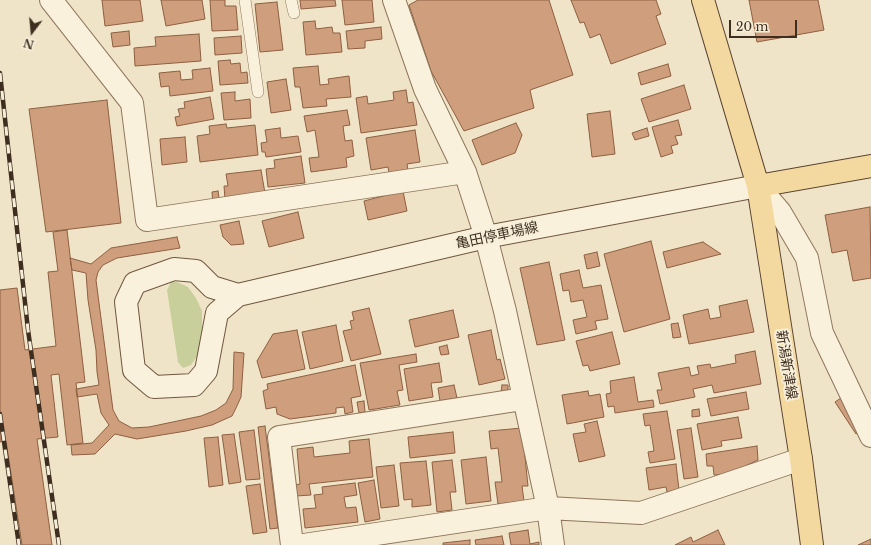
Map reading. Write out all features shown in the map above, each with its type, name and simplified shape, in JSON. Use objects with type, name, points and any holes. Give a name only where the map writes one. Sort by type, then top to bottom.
[{"type":"main road","name":"新潟新津線","points":[[703,0],[758,186],[801,459],[812,545]]},
{"type":"main road","points":[[758,186],[871,166]]},
{"type":"street","points":[[51,0],[132,102],[146,220],[465,172]]},
{"type":"street","points":[[394,0],[426,89],[465,172],[486,237],[505,311],[548,508],[553,545]]},
{"type":"street","points":[[758,186],[780,212],[807,258],[822,333],[871,436]]},
{"type":"street","name":"亀田停車場線","points":[[238,295],[212,287],[196,271],[174,269],[135,283],[126,302],[134,370],[154,387],[194,385],[206,371],[217,313],[238,295],[486,237],[758,186]]},
{"type":"street","points":[[292,545],[279,437],[523,399]]},
{"type":"street","points":[[304,545],[548,508],[641,513],[801,459]]},
{"type":"lane","points":[[245,0],[258,92]]},
{"type":"lane","points":[[291,0],[294,13]]},
{"type":"green space","points":[[171,282],[177,282],[188,287],[196,298],[202,311],[202,335],[198,355],[191,365],[183,368],[178,362],[167,290]]},
{"type":"building","points":[[102,0],[140,0],[143,21],[105,26]]},
{"type":"building","points":[[161,0],[202,0],[205,19],[166,26]]},
{"type":"building","points":[[210,0],[225,0],[225,6],[236,6],[238,30],[212,31]]},
{"type":"building","points":[[300,0],[335,0],[336,6],[301,9]]},
{"type":"building","points":[[342,0],[372,0],[374,22],[345,25]]},
{"type":"building","points":[[418,0],[549,0],[573,75],[530,90],[534,108],[464,131],[431,71],[409,5]]},
{"type":"building","points":[[571,0],[656,0],[661,14],[656,16],[666,44],[611,64],[600,34],[590,38],[584,22],[580,23]]},
{"type":"building","points":[[749,0],[818,0],[824,30],[757,42]]},
{"type":"building","points":[[277,2],[283,50],[260,52],[255,4]]},
{"type":"building","points":[[315,21],[316,29],[332,27],[333,33],[340,33],[342,52],[306,55],[303,22]]},
{"type":"building","points":[[381,27],[382,39],[365,41],[365,48],[348,49],[346,31]]},
{"type":"building","points":[[129,31],[130,45],[113,47],[111,33]]},
{"type":"building","points":[[199,34],[201,61],[135,66],[134,48],[156,46],[155,37]]},
{"type":"building","points":[[241,36],[242,53],[215,55],[214,38]]},
{"type":"building","points":[[230,60],[231,64],[240,63],[241,73],[247,72],[248,83],[220,85],[218,61]]},
{"type":"building","points":[[668,64],[671,76],[641,85],[638,73]]},
{"type":"building","points":[[318,66],[320,85],[329,84],[328,79],[349,76],[351,97],[326,99],[327,106],[303,108],[300,87],[295,87],[293,68]]},
{"type":"building","points":[[210,68],[213,91],[170,96],[169,86],[161,87],[159,73],[180,71],[181,80],[193,79],[192,70]]},
{"type":"building","points":[[286,79],[291,110],[271,113],[267,82]]},
{"type":"building","points":[[684,85],[691,109],[649,122],[641,99]]},
{"type":"building","points":[[406,90],[408,103],[413,102],[417,125],[361,133],[356,98],[367,96],[368,104],[394,100],[393,92]]},
{"type":"building","points":[[235,92],[235,101],[250,99],[251,118],[224,120],[221,93]]},
{"type":"building","points":[[210,97],[214,119],[177,126],[175,117],[180,116],[178,109],[185,108],[184,102]]},
{"type":"building","points":[[107,100],[121,223],[46,232],[29,109]]},
{"type":"building","points":[[347,110],[350,125],[343,126],[345,141],[352,140],[354,156],[346,158],[347,167],[311,172],[309,158],[319,157],[315,130],[307,132],[304,116]]},
{"type":"building","points":[[610,111],[615,154],[592,157],[587,114]]},
{"type":"building","points":[[678,120],[682,135],[675,136],[678,144],[671,146],[673,153],[661,157],[652,127]]},
{"type":"building","points":[[516,123],[522,135],[515,153],[482,165],[472,140]]},
{"type":"building","points":[[226,124],[227,128],[255,125],[258,155],[200,162],[197,136],[210,134],[209,126]]},
{"type":"building","points":[[280,128],[281,138],[298,136],[301,152],[266,157],[265,152],[262,152],[261,143],[267,142],[265,130]]},
{"type":"building","points":[[647,128],[649,136],[635,140],[632,133]]},
{"type":"building","points":[[415,130],[420,162],[407,164],[408,170],[389,173],[388,167],[371,170],[366,138]]},
{"type":"building","points":[[185,137],[187,162],[162,165],[160,139]]},
{"type":"building","points":[[301,156],[305,183],[268,187],[266,169],[275,168],[274,160]]},
{"type":"building","points":[[261,170],[265,193],[225,199],[224,186],[228,186],[226,174]]},
{"type":"building","points":[[218,191],[220,204],[213,204],[212,192]]},
{"type":"building","points":[[403,191],[407,211],[368,220],[364,201]]},
{"type":"building","points":[[870,207],[871,278],[853,281],[847,250],[832,253],[825,215]]},
{"type":"building","points":[[298,212],[304,238],[269,247],[262,221]]},
{"type":"building","points":[[239,221],[244,244],[231,245],[223,237],[220,225]]},
{"type":"building","points":[[67,230],[85,382],[76,383],[83,443],[67,445],[59,374],[51,375],[58,437],[37,439],[52,545],[22,545],[6,441],[0,442],[0,290],[17,288],[25,350],[56,346],[48,272],[58,271],[53,232]]},
{"type":"building","points":[[177,237],[180,248],[117,258],[103,265],[98,272],[96,280],[113,410],[119,421],[132,428],[149,427],[201,416],[216,410],[226,403],[233,389],[234,352],[244,353],[241,397],[236,408],[232,416],[212,425],[137,439],[115,434],[95,454],[72,455],[71,445],[92,443],[109,425],[101,413],[97,394],[77,397],[76,389],[99,385],[86,273],[72,270],[70,258],[91,264],[111,248]]},
{"type":"building","points":[[651,241],[670,319],[624,332],[604,254]]},
{"type":"building","points":[[703,242],[721,254],[667,268],[663,252]]},
{"type":"building","points":[[597,252],[600,266],[587,269],[584,255]]},
{"type":"building","points":[[549,262],[565,340],[537,345],[520,268]]},
{"type":"building","points":[[579,270],[583,288],[601,285],[608,319],[595,321],[597,329],[576,334],[573,320],[587,317],[583,300],[571,302],[569,290],[563,291],[560,274]]},
{"type":"building","points":[[747,300],[754,332],[689,344],[683,315],[708,309],[710,319],[721,317],[719,306]]},
{"type":"building","points":[[369,308],[381,354],[351,361],[343,331],[352,329],[350,321],[354,320],[352,312]]},
{"type":"building","points":[[453,310],[459,337],[415,347],[409,320]]},
{"type":"building","points":[[678,323],[681,337],[673,338],[671,324]]},
{"type":"building","points":[[336,325],[343,361],[310,369],[302,332]]},
{"type":"building","points":[[297,330],[305,369],[262,378],[257,361],[273,334]]},
{"type":"building","points":[[491,330],[497,360],[500,359],[505,379],[479,385],[468,335]]},
{"type":"building","points":[[612,332],[620,364],[590,371],[588,365],[583,366],[576,341]]},
{"type":"building","points":[[447,345],[449,354],[441,355],[439,347]]},
{"type":"building","points":[[755,351],[761,384],[714,393],[712,385],[693,389],[695,397],[660,404],[657,390],[662,390],[658,373],[689,367],[691,376],[699,374],[697,366],[710,364],[711,368],[736,363],[735,355]]},
{"type":"building","points":[[416,354],[417,362],[399,365],[403,390],[397,391],[400,405],[369,410],[360,363]]},
{"type":"building","points":[[439,363],[442,382],[431,383],[433,397],[409,401],[404,369]]},
{"type":"building","points":[[355,365],[361,396],[351,398],[353,412],[345,414],[344,407],[336,408],[336,413],[290,419],[277,414],[276,407],[266,409],[263,391],[268,389],[267,384]]},
{"type":"building","points":[[634,377],[638,402],[653,400],[654,407],[615,413],[614,406],[608,407],[606,394],[611,393],[610,381]]},
{"type":"building","points":[[454,385],[457,398],[440,401],[438,388]]},
{"type":"building","points":[[502,385],[508,385],[508,392],[501,392]]},
{"type":"building","points":[[588,391],[589,396],[600,394],[604,417],[567,424],[562,395]]},
{"type":"building","points":[[746,392],[749,409],[711,416],[707,399]]},
{"type":"building","points":[[841,398],[862,429],[856,434],[835,402]]},
{"type":"building","points":[[364,401],[365,412],[359,413],[357,402]]},
{"type":"building","points":[[699,409],[700,416],[692,417],[692,410]]},
{"type":"building","points":[[667,411],[675,459],[650,463],[648,452],[654,451],[650,425],[645,426],[643,414]]},
{"type":"building","points":[[738,417],[742,438],[721,441],[722,446],[702,450],[697,424]]},
{"type":"building","points":[[597,421],[605,456],[579,462],[573,434],[586,432],[584,424]]},
{"type":"building","points":[[265,426],[278,528],[270,529],[258,427]]},
{"type":"building","points":[[522,428],[528,486],[522,486],[524,501],[498,504],[495,482],[502,482],[498,448],[491,449],[489,431]]},
{"type":"building","points":[[691,428],[698,477],[684,479],[677,430]]},
{"type":"building","points":[[254,430],[260,479],[246,480],[239,432]]},
{"type":"building","points":[[453,432],[455,453],[410,458],[408,437]]},
{"type":"building","points":[[234,434],[241,482],[229,484],[222,435]]},
{"type":"building","points":[[218,437],[223,485],[209,487],[204,438]]},
{"type":"building","points":[[369,439],[373,477],[309,484],[311,495],[296,496],[294,485],[300,484],[297,449],[313,447],[314,457],[350,453],[349,441]]},
{"type":"building","points":[[757,446],[758,460],[728,474],[714,475],[713,466],[707,466],[706,454]]},
{"type":"building","points":[[486,457],[491,501],[466,504],[461,460]]},
{"type":"building","points":[[452,460],[456,492],[450,492],[452,510],[437,512],[432,462]]},
{"type":"building","points":[[426,461],[431,505],[412,507],[412,499],[404,500],[400,463]]},
{"type":"building","points":[[676,464],[679,490],[667,492],[666,487],[649,490],[646,468]]},
{"type":"building","points":[[394,465],[399,506],[381,508],[376,467]]},
{"type":"building","points":[[374,480],[380,519],[365,522],[358,483]]},
{"type":"building","points":[[355,483],[357,495],[344,497],[346,508],[356,507],[358,522],[305,528],[303,509],[316,508],[314,495],[323,494],[322,487]]},
{"type":"building","points":[[260,484],[267,532],[253,534],[246,486]]},
{"type":"building","points":[[528,530],[530,544],[539,542],[539,545],[511,545],[509,533]]},
{"type":"building","points":[[718,530],[725,545],[675,545],[691,537],[693,542]]},
{"type":"building","points":[[502,536],[504,545],[476,545],[475,540]]},
{"type":"building","points":[[871,539],[871,545],[858,545]]},
{"type":"building","points":[[470,540],[470,545],[443,545],[443,543]]},
{"type":"railway","points":[[0,73],[28,330],[59,545]]},
{"type":"railway","points":[[0,414],[19,545]]}]
